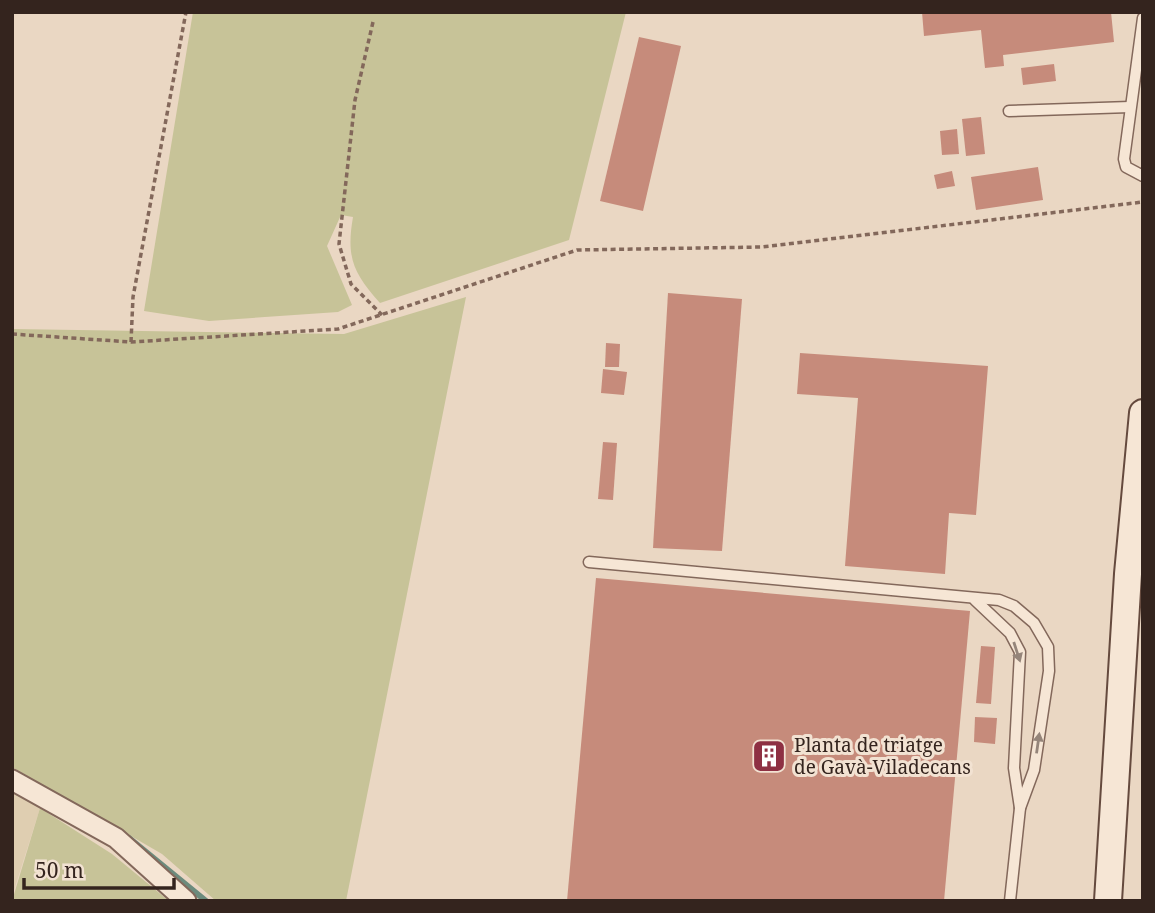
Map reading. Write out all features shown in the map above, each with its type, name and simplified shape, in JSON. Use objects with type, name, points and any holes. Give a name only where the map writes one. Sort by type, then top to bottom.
[{"type":"main road","points":[[1108,901],[1138,524],[1143,413]]},
{"type":"street","points":[[12,780],[116,838],[186,901]]},
{"type":"lane","points":[[1143,18],[1124,159],[1126,167],[1143,176]]},
{"type":"lane","points":[[1009,111],[1130,107]]},
{"type":"lane","points":[[589,562],[975,600],[999,600],[1014,606],[1034,623],[1048,647],[1049,671],[1034,770],[1020,808],[1010,901]]},
{"type":"lane","points":[[975,600],[1010,634],[1020,652],[1014,768],[1020,808]]},
{"type":"path","points":[[131,342],[133,297],[186,12]]},
{"type":"path","points":[[373,22],[355,100],[339,244],[351,284],[382,315]]},
{"type":"path","points":[[12,334],[131,342],[338,329],[577,250],[762,247],[1143,202]]},
{"type":"shaded area","points":[[193,12],[626,12],[569,240],[380,303],[363,283],[354,264],[350,243],[353,217],[341,215],[327,246],[352,305],[338,312],[209,321],[144,311]]},
{"type":"shaded area","points":[[466,297],[346,901],[216,901],[162,854],[12,767],[12,329],[344,334]]},
{"type":"shaded area","points":[[12,792],[40,808],[12,897]]},
{"type":"shaded area","points":[[40,808],[112,854],[169,901],[12,901]]},
{"type":"building","points":[[922,12],[1111,12],[1114,42],[1003,55],[1004,66],[985,68],[981,30],[924,36]]},
{"type":"building","points":[[639,37],[681,46],[643,211],[600,201]]},
{"type":"building","points":[[1054,64],[1056,81],[1023,85],[1021,68]]},
{"type":"building","points":[[981,117],[985,154],[966,156],[962,119]]},
{"type":"building","points":[[957,129],[959,154],[942,155],[940,131]]},
{"type":"building","points":[[1038,167],[1043,200],[976,210],[971,177]]},
{"type":"building","points":[[952,171],[955,186],[937,189],[934,175]]},
{"type":"building","points":[[668,293],[742,299],[722,551],[653,548]]},
{"type":"building","points":[[606,343],[620,344],[619,367],[605,367]]},
{"type":"building","points":[[800,353],[988,366],[976,515],[949,513],[945,574],[845,566],[858,398],[797,394]]},
{"type":"building","points":[[603,369],[627,372],[624,395],[601,393]]},
{"type":"building","points":[[603,442],[617,443],[613,500],[598,499]]},
{"type":"building","name":"Planta de triatge de Gavà-Viladecans","points":[[596,578],[970,611],[944,901],[567,901]]},
{"type":"building","points":[[981,646],[995,647],[991,704],[976,703]]},
{"type":"building","points":[[975,717],[997,718],[995,744],[974,742]]},
{"type":"waterway","points":[[129,838],[206,901]]},
{"type":"place","name":"Planta de triatge de Gavà-Viladecans","points":[[769,756]]}]
